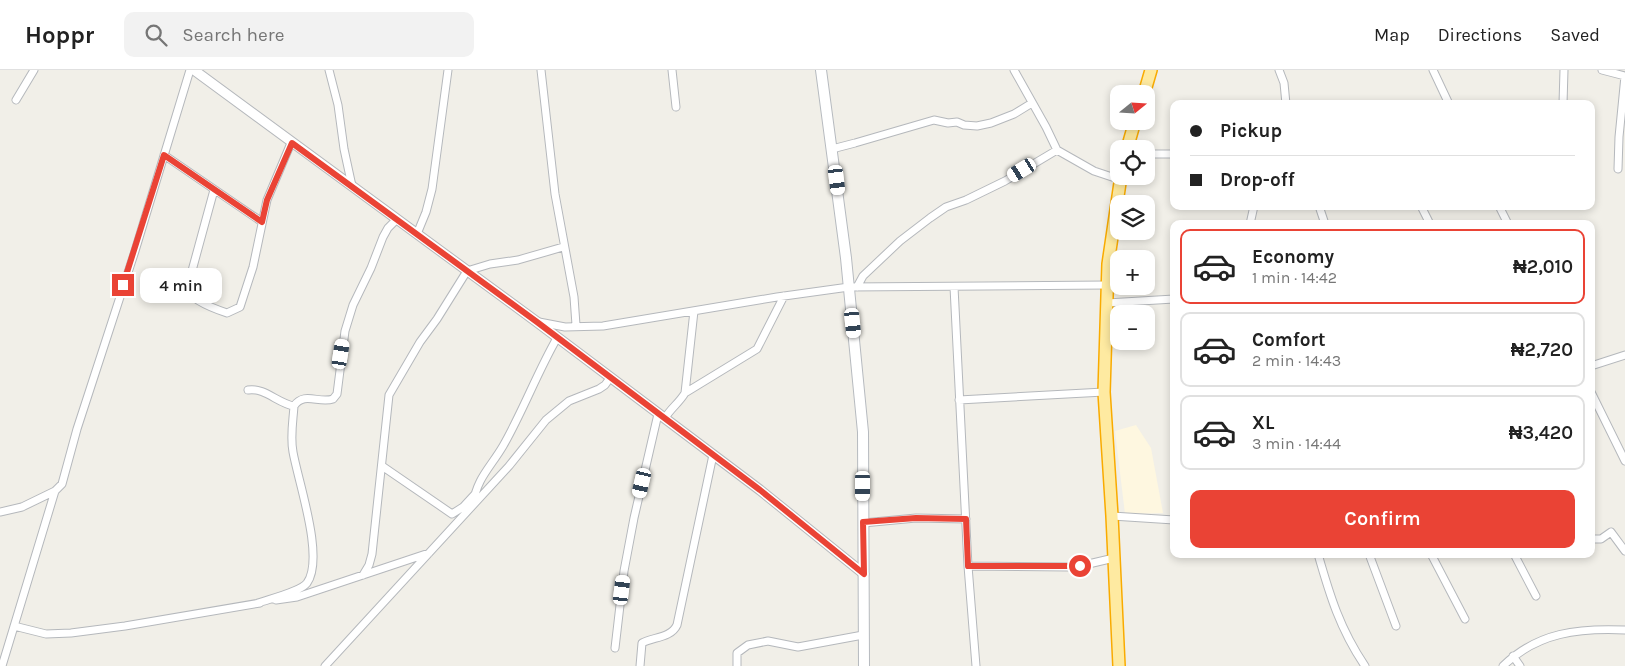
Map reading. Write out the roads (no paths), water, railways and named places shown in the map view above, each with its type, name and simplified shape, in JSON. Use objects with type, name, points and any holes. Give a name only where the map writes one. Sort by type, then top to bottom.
[{"type":"highway","points":[[1147,85],[1151,70]]},
{"type":"highway","points":[[1119,666],[1104,392],[1108,264],[1120,185]]},
{"type":"main road","points":[[820,70],[853,287],[863,432],[864,666]]},
{"type":"street","points":[[16,100],[34,70]]},
{"type":"street","points":[[0,512],[22,507],[54,491],[62,484],[77,429],[135,251],[190,70]]},
{"type":"street","points":[[194,70],[662,416],[864,574]]},
{"type":"street","points":[[329,70],[338,105],[344,149],[352,186]]},
{"type":"street","points":[[417,234],[426,212],[432,189],[448,70]]},
{"type":"street","points":[[541,70],[555,194],[563,247],[574,296],[576,325]]},
{"type":"street","points":[[672,70],[676,107]]},
{"type":"street","points":[[1014,70],[1057,150],[1094,171],[1110,175]]},
{"type":"street","points":[[1279,70],[1284,83],[1286,100]]},
{"type":"street","points":[[1432,70],[1447,100]]},
{"type":"street","points":[[1563,100],[1564,70]]},
{"type":"street","points":[[1602,70],[1625,76],[1618,169]]},
{"type":"street","points":[[832,148],[934,120],[948,123],[957,122],[967,126],[991,123],[1014,114],[1032,103]]},
{"type":"street","points":[[214,190],[187,289],[192,296],[215,309],[227,313],[240,307],[253,267],[267,200],[292,143]]},
{"type":"street","points":[[853,287],[900,241],[946,207],[966,200],[1006,180],[1057,150]]},
{"type":"street","points":[[1155,154],[1170,154]]},
{"type":"street","points":[[164,155],[262,222]]},
{"type":"street","points":[[258,603],[306,584],[311,576],[313,550],[292,450],[294,406],[300,399],[305,398],[326,402],[333,399],[336,394],[345,331],[353,305],[371,268],[383,237],[388,228],[397,220]]},
{"type":"street","points":[[363,575],[369,565],[372,554],[390,395],[392,388],[407,368],[420,342],[467,271],[490,264],[518,260],[563,247]]},
{"type":"street","points":[[537,322],[565,327],[576,325],[603,326],[784,296],[853,287],[1107,285]]},
{"type":"street","points":[[954,287],[968,566],[976,666]]},
{"type":"street","points":[[685,393],[757,349],[784,296]]},
{"type":"street","points":[[1107,303],[1170,299]]},
{"type":"street","points":[[615,648],[624,571],[634,518],[662,416],[680,403],[685,393],[694,311]]},
{"type":"street","points":[[474,505],[479,481],[502,446],[557,338]]},
{"type":"street","points":[[1595,365],[1625,355]]},
{"type":"street","points":[[325,666],[474,505],[557,409],[569,401],[605,386],[610,378]]},
{"type":"street","points":[[248,390],[257,390],[283,403],[294,406]]},
{"type":"street","points":[[960,400],[1104,392]]},
{"type":"street","points":[[1595,400],[1625,461]]},
{"type":"street","points":[[640,666],[642,643],[671,633],[676,625],[713,455]]},
{"type":"street","points":[[382,466],[452,514],[464,507],[475,494]]},
{"type":"street","points":[[2,666],[54,491]]},
{"type":"street","points":[[1112,516],[1170,520]]},
{"type":"street","points":[[863,522],[916,518],[966,519]]},
{"type":"street","points":[[1595,539],[1601,538],[1611,532],[1625,552]]},
{"type":"street","points":[[14,626],[46,634],[71,633],[125,626],[297,597],[429,553]]},
{"type":"street","points":[[968,566],[1069,567],[1114,558]]},
{"type":"street","points":[[1319,558],[1339,621],[1365,666]]},
{"type":"street","points":[[1370,558],[1396,626]]},
{"type":"street","points":[[1433,558],[1465,619]]},
{"type":"street","points":[[1516,558],[1536,596]]},
{"type":"street","points":[[1503,666],[1513,656],[1551,636],[1572,631],[1597,629],[1625,630]]},
{"type":"street","points":[[736,666],[737,653],[748,645],[768,641],[798,647],[863,635]]},
{"type":"street","points":[[1513,656],[1520,666]]}]
